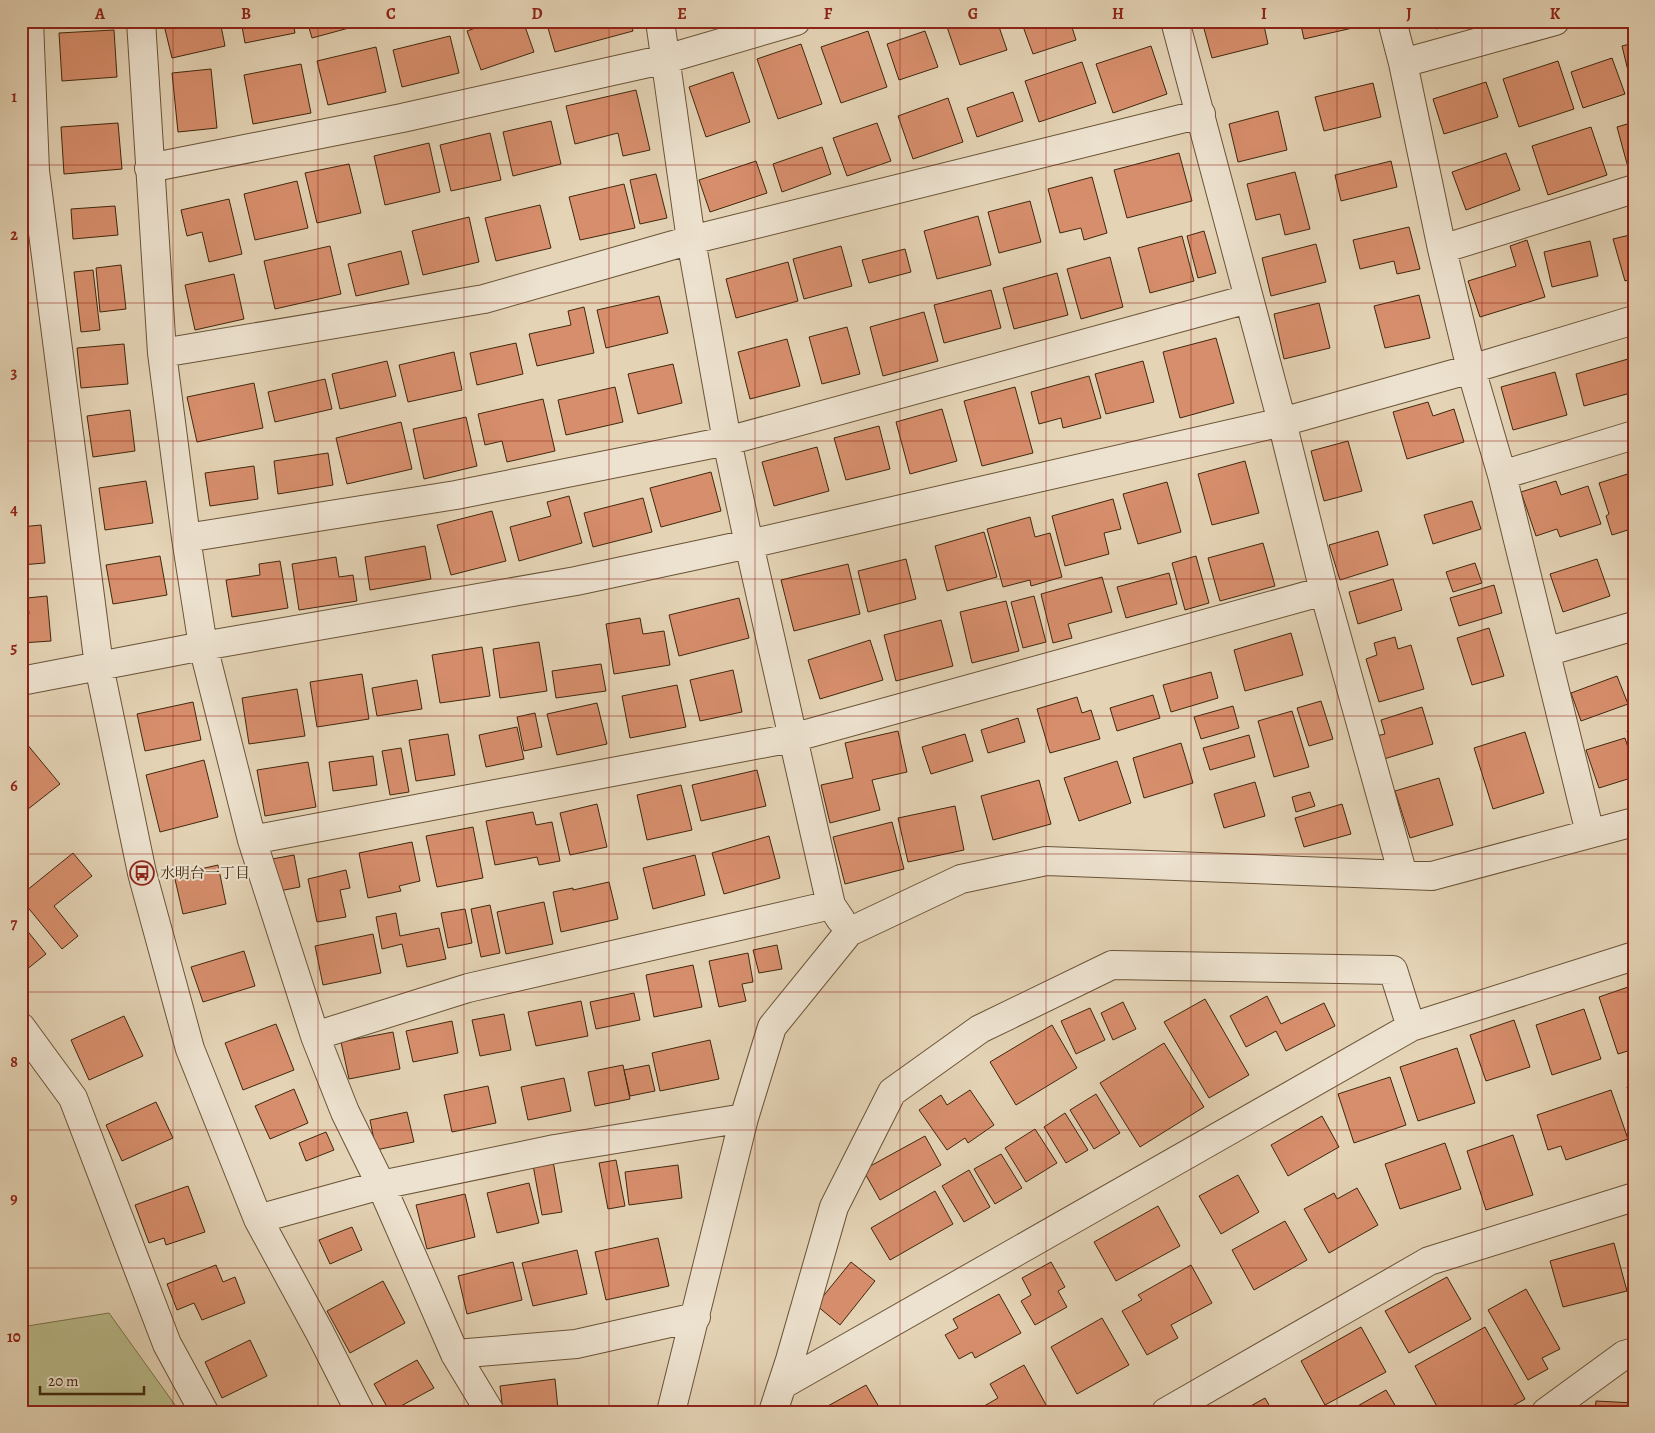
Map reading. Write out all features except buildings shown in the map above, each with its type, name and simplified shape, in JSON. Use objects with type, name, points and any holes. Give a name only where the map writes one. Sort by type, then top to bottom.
[{"type":"street","points":[[29,21],[28,172],[99,666],[142,873],[190,1049],[258,1219],[320,1333],[360,1412]]},
{"type":"street","points":[[141,21],[162,353],[186,538],[203,646],[252,840],[315,1036],[344,1112],[381,1185],[455,1354],[490,1412]]},
{"type":"street","points":[[660,21],[691,240],[727,441],[748,544],[831,905],[849,932]]},
{"type":"street","points":[[149,168],[402,118],[666,59],[796,21]]},
{"type":"street","points":[[1175,21],[1282,422],[1324,591],[1403,875]]},
{"type":"street","points":[[1392,21],[1403,63],[1442,249],[1471,369],[1502,474],[1590,834]]},
{"type":"street","points":[[1403,63],[1555,21]]},
{"type":"street","points":[[162,353],[484,299],[691,240],[1201,114]]},
{"type":"street","points":[[1442,249],[1634,190]]},
{"type":"street","points":[[186,538],[456,495],[727,441],[1248,299]]},
{"type":"street","points":[[21,681],[203,646],[576,582],[748,544],[1282,422],[1471,369],[1634,320]]},
{"type":"street","points":[[1502,474],[1634,435]]},
{"type":"street","points":[[252,840],[792,738],[1324,591]]},
{"type":"street","points":[[1546,652],[1634,626]]},
{"type":"street","points":[[671,1412],[744,1118],[772,1026],[849,932],[962,879],[1046,861],[1432,876],[1634,822]]},
{"type":"street","points":[[315,1036],[468,988],[831,905]]},
{"type":"street","points":[[782,1385],[1411,1026],[1634,956]]},
{"type":"street","points":[[773,1412],[834,1207],[892,1092],[980,1029],[1112,965],[1393,970],[1411,1026]]},
{"type":"street","points":[[21,1027],[73,1098],[167,1344],[204,1412]]},
{"type":"street","points":[[258,1219],[381,1185],[555,1148],[744,1118]]},
{"type":"street","points":[[1166,1412],[1429,1261],[1634,1197]]},
{"type":"street","points":[[455,1354],[576,1344],[696,1317]]},
{"type":"street","points":[[1546,1412],[1624,1355],[1634,1352]]},
{"type":"green space","points":[[109,1313],[180,1412],[21,1412],[21,1327]]},
{"type":"place","name":"水明台一丁目","points":[[142,873]]}]
